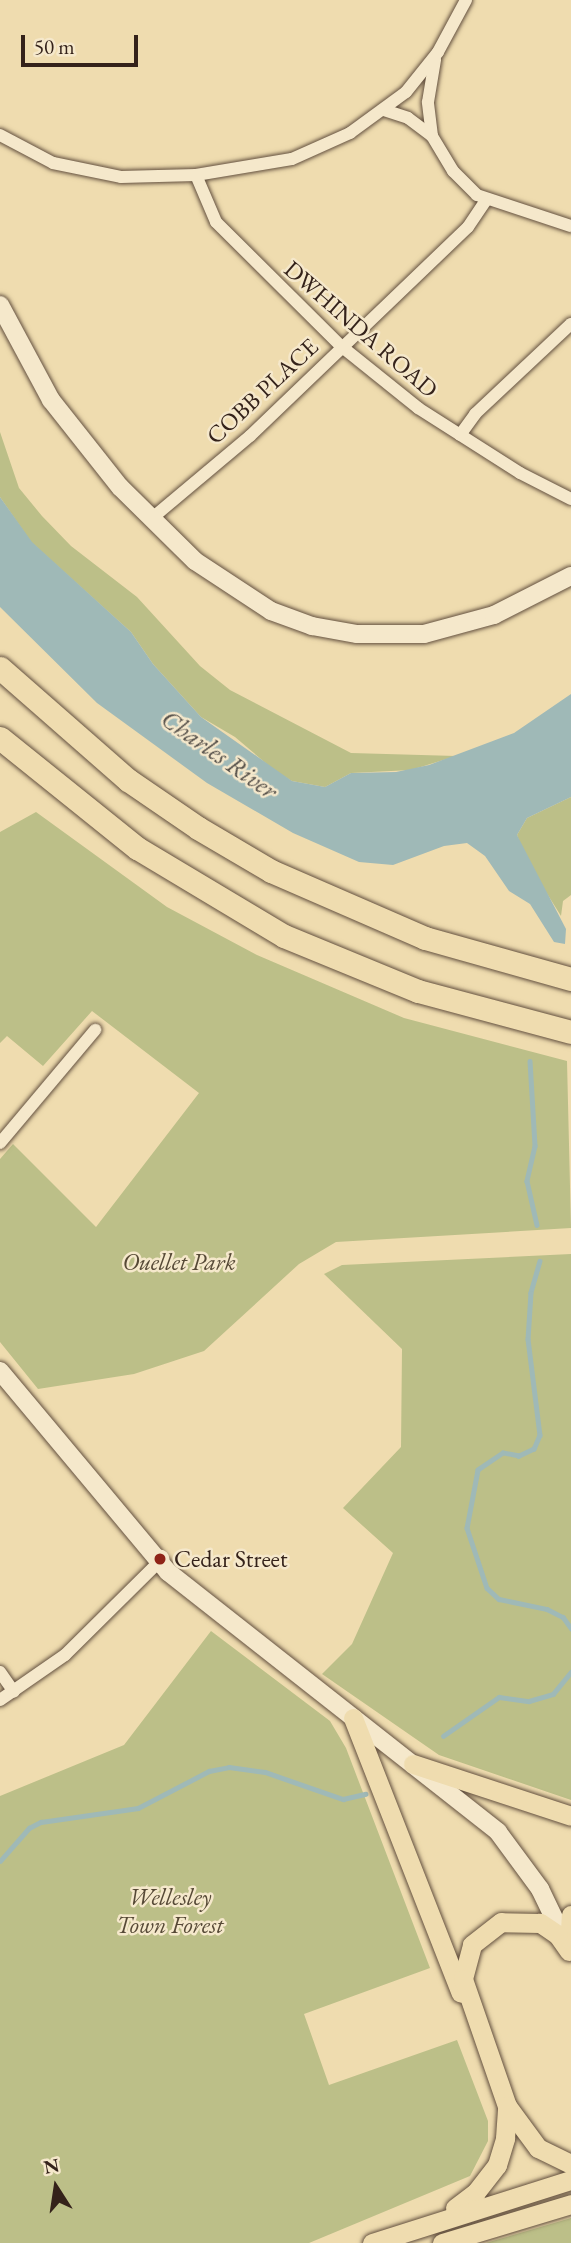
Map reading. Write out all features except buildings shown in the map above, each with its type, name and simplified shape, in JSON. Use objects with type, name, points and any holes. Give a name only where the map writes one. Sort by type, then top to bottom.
[{"type":"highway","points":[[0,668],[128,780],[263,866],[425,938],[571,979]]},
{"type":"highway","points":[[0,738],[137,848],[284,936],[418,991],[571,1032]]},
{"type":"highway","points":[[353,1718],[450,1973],[468,2003],[507,2106],[538,2148],[571,2164]]},
{"type":"highway","points":[[413,1764],[571,1816]]},
{"type":"highway","points":[[570,1954],[567,1931],[571,1915]]},
{"type":"highway","points":[[468,2003],[465,1962],[472,1945],[490,1927],[512,1920],[532,1921],[554,1931],[570,1954]]},
{"type":"highway","points":[[441,2218],[492,2175],[504,2146],[507,2106]]},
{"type":"highway","points":[[372,2243],[441,2218],[571,2180]]},
{"type":"highway","points":[[442,2243],[571,2204]]},
{"type":"main road","points":[[0,305],[51,400],[151,519],[203,568],[257,604],[298,622],[357,634],[412,636],[464,626],[571,576]]},
{"type":"main road","points":[[0,1371],[158,1563],[491,1826],[516,1853],[540,1889],[570,1954]]},
{"type":"street","points":[[0,135],[37,157],[86,172],[140,178],[196,175],[257,167],[307,154],[350,133],[384,110],[415,82],[438,52],[466,0]]},
{"type":"street","points":[[432,136],[429,89],[438,52]]},
{"type":"street","points":[[384,110],[408,118],[432,136],[460,180],[486,200],[571,226]]},
{"type":"street","name":"DWHINDA ROAD","points":[[196,175],[216,222],[341,346],[406,400],[460,435],[571,499]]},
{"type":"street","name":"COBB PLACE","points":[[151,519],[250,436],[467,227],[486,200]]},
{"type":"street","points":[[460,435],[475,414],[571,324]]},
{"type":"street","points":[[0,1143],[95,1030]]},
{"type":"street","points":[[0,1700],[65,1655],[158,1563]]},
{"type":"street","points":[[0,1672],[14,1692]]},
{"type":"green space","points":[[0,432],[19,488],[42,516],[71,546],[137,597],[200,666],[230,690],[351,753],[456,756],[411,770],[351,773],[325,787],[292,781],[275,771],[235,737],[201,717],[153,664],[131,632],[31,542],[0,497]]},
{"type":"green space","points":[[571,797],[571,895],[563,901],[561,916],[526,860],[517,835],[527,818]]},
{"type":"green space","name":"Ouellet Park","points":[[36,812],[167,907],[257,955],[404,1018],[567,1061],[571,1228],[336,1242],[299,1264],[204,1351],[134,1374],[38,1389],[0,1342],[0,1159],[13,1144],[96,1227],[199,1093],[92,1011],[43,1066],[7,1036],[0,1043],[0,832]]},
{"type":"green space","points":[[571,1254],[571,1800],[439,1755],[322,1674],[352,1644],[393,1553],[343,1508],[401,1447],[402,1349],[324,1274],[342,1265]]},
{"type":"green space","name":"Wellesley Town Forest","points":[[211,1631],[330,1721],[346,1748],[430,1968],[304,2014],[329,2085],[457,2040],[488,2121],[488,2141],[470,2176],[309,2243],[0,2243],[0,1796],[124,1745]]},
{"type":"green space","points":[[571,2218],[571,2243],[486,2243],[496,2240]]},
{"type":"water","name":"Charles River","points":[[0,497],[32,542],[131,632],[153,664],[201,717],[292,781],[325,787],[351,773],[396,772],[429,765],[514,733],[571,694],[571,797],[527,818],[517,835],[566,929],[565,944],[554,942],[530,904],[509,891],[485,856],[467,843],[444,846],[393,865],[359,862],[293,833],[207,783],[97,703],[0,607]]},
{"type":"waterway","points":[[530,1061],[535,1146],[527,1181],[537,1225]]},
{"type":"waterway","points":[[540,1261],[531,1293],[528,1339],[540,1435],[534,1449],[519,1456],[503,1453],[478,1470],[467,1528],[487,1588],[499,1599],[547,1609],[563,1617],[571,1628]]},
{"type":"waterway","points":[[443,1736],[499,1697],[529,1701],[553,1694],[571,1672]]},
{"type":"waterway","points":[[0,1861],[29,1828],[41,1822],[138,1808],[209,1771],[229,1767],[265,1772],[343,1799],[365,1794]]},
{"type":"place","name":"Cedar Street","points":[[160,1559]]}]
